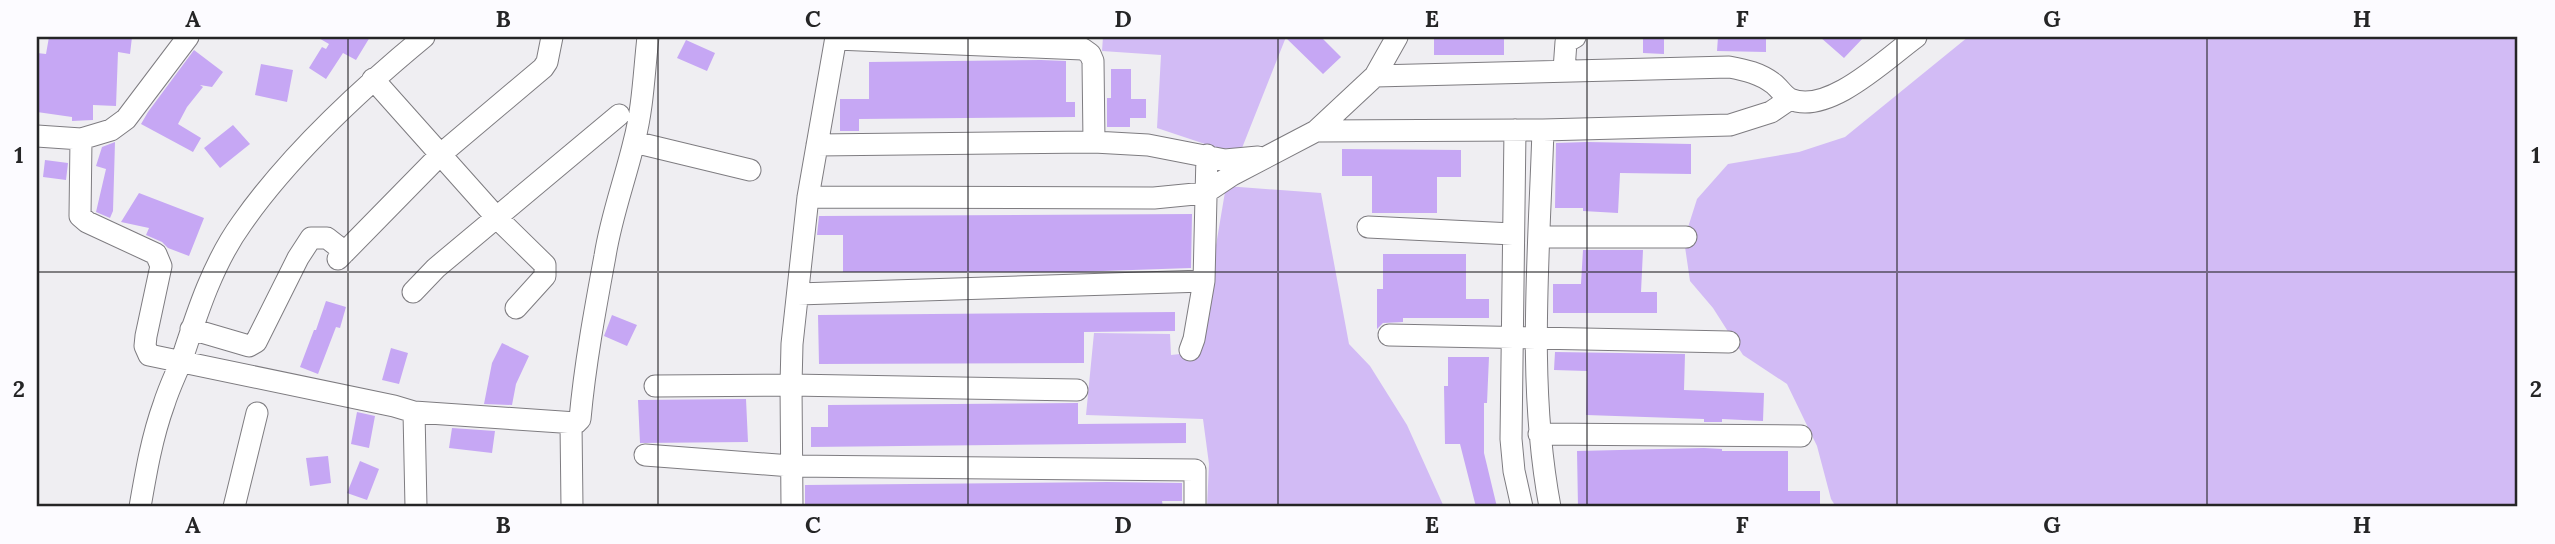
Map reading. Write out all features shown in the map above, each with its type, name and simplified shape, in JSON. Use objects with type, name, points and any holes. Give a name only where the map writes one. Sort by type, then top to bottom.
[{"type":"street","points":[[37,136],[81,139],[111,130],[126,119],[188,37]]},
{"type":"street","points":[[140,507],[158,423],[191,329],[218,265],[240,225],[264,194],[373,79],[424,37]]},
{"type":"street","points":[[191,329],[249,346],[256,342],[298,258],[311,238],[327,238],[342,255],[441,154],[543,68],[547,62],[552,37]]},
{"type":"street","points":[[81,139],[80,216],[86,222],[156,254],[160,259],[161,266],[145,346],[149,355],[394,405],[414,412],[571,424],[580,419],[586,356],[602,284],[605,256],[623,176],[634,142],[642,98],[648,37]]},
{"type":"street","points":[[808,197],[1154,198],[1205,193],[1232,175],[1316,131],[1375,76],[1397,37]]},
{"type":"street","points":[[1564,70],[1566,43],[1575,37]]},
{"type":"street","points":[[1375,76],[1729,66],[1755,72],[1773,83],[1790,99],[1814,102],[1843,92],[1916,37]]},
{"type":"street","points":[[792,507],[790,385],[798,294],[808,197],[836,38],[1083,49],[1090,54],[1093,61],[1094,142]]},
{"type":"street","points":[[373,79],[498,218],[545,265],[545,276],[516,308]]},
{"type":"street","points":[[1316,131],[1543,131],[1730,125],[1771,112],[1790,99]]},
{"type":"street","points":[[413,292],[436,268],[619,115]]},
{"type":"street","points":[[1515,131],[1512,453],[1522,507]]},
{"type":"street","points":[[1543,131],[1537,340],[1539,434],[1550,507]]},
{"type":"street","points":[[634,142],[750,170]]},
{"type":"street","points":[[817,145],[1094,142],[1148,145],[1225,160],[1269,156]]},
{"type":"street","points":[[1190,350],[1204,281],[1207,155]]},
{"type":"street","points":[[1368,227],[1513,234]]},
{"type":"street","points":[[1540,237],[1686,237]]},
{"type":"street","points":[[798,294],[1204,281]]},
{"type":"street","points":[[1389,335],[1729,342]]},
{"type":"street","points":[[655,386],[790,385],[1077,390]]},
{"type":"street","points":[[414,412],[415,507]]},
{"type":"street","points":[[234,507],[257,413]]},
{"type":"street","points":[[571,424],[572,507]]},
{"type":"street","points":[[1539,434],[1801,436]]},
{"type":"street","points":[[645,455],[791,466],[1195,470],[1195,507]]},
{"type":"shaded area","points":[[1103,37],[1286,37],[1242,148],[1220,149],[1157,128],[1161,55],[1102,51]]},
{"type":"shaded area","points":[[1968,37],[2518,37],[2518,507],[1836,507],[1831,499],[1817,446],[1787,384],[1743,355],[1713,308],[1690,281],[1684,240],[1697,199],[1728,164],[1799,152],[1845,137]]},
{"type":"shaded area","points":[[1226,186],[1321,193],[1349,344],[1370,366],[1407,425],[1444,507],[1207,507],[1209,464],[1203,419],[1086,415],[1094,333],[1170,334],[1171,355],[1198,352]]},
{"type":"building","points":[[49,37],[132,37],[130,54],[118,52],[116,106],[93,105],[93,120],[72,121],[72,117],[37,112],[37,53],[46,54]]},
{"type":"building","points":[[317,37],[370,37],[356,60],[343,53],[326,79],[309,68],[322,47],[326,49],[329,44]]},
{"type":"building","points":[[1285,37],[1321,37],[1341,57],[1323,74]]},
{"type":"building","points":[[1434,37],[1504,37],[1504,55],[1434,55]]},
{"type":"building","points":[[1643,37],[1664,37],[1664,54],[1643,53]]},
{"type":"building","points":[[1718,37],[1766,37],[1766,52],[1717,51]]},
{"type":"building","points":[[1820,37],[1864,37],[1844,58]]},
{"type":"building","points":[[686,40],[715,53],[707,71],[677,58]]},
{"type":"building","points":[[194,50],[223,72],[212,87],[200,85],[203,87],[178,124],[201,138],[193,152],[141,124]]},
{"type":"building","points":[[1066,61],[1066,102],[1075,102],[1075,117],[859,119],[859,131],[840,131],[840,99],[869,99],[869,62]]},
{"type":"building","points":[[261,64],[293,70],[287,102],[255,95]]},
{"type":"building","points":[[1111,69],[1131,69],[1131,99],[1146,99],[1146,118],[1130,118],[1130,127],[1107,127]]},
{"type":"building","points":[[233,125],[250,144],[220,168],[204,148]]},
{"type":"building","points":[[115,142],[113,211],[110,218],[96,212],[106,169],[96,166],[102,147]]},
{"type":"building","points":[[1556,143],[1691,144],[1691,174],[1620,173],[1618,213],[1583,211],[1583,208],[1555,208]]},
{"type":"building","points":[[1342,149],[1461,150],[1461,177],[1437,177],[1437,213],[1372,213],[1372,176],[1342,176]]},
{"type":"building","points":[[45,160],[68,163],[66,180],[43,177]]},
{"type":"building","points":[[139,193],[204,218],[189,256],[146,235],[149,228],[121,222]]},
{"type":"building","points":[[1192,214],[1191,268],[1074,272],[843,272],[843,235],[817,235],[819,216]]},
{"type":"building","points":[[1583,250],[1643,250],[1641,292],[1657,292],[1657,313],[1553,313],[1553,284],[1581,284]]},
{"type":"building","points":[[1383,254],[1466,254],[1466,299],[1489,299],[1489,318],[1403,318],[1403,322],[1383,323],[1377,329],[1377,289],[1383,289]]},
{"type":"building","points":[[326,301],[346,307],[340,328],[336,327],[318,374],[300,367]]},
{"type":"building","points":[[1175,312],[1175,331],[1084,332],[1084,363],[819,364],[818,315]]},
{"type":"building","points":[[612,315],[637,325],[627,346],[604,336]]},
{"type":"building","points":[[502,343],[529,356],[516,384],[512,405],[484,404],[492,363]]},
{"type":"building","points":[[391,348],[408,353],[399,384],[382,380]]},
{"type":"building","points":[[1555,352],[1685,354],[1684,390],[1764,393],[1763,421],[1722,419],[1722,422],[1704,422],[1704,419],[1586,415],[1587,371],[1554,370]]},
{"type":"building","points":[[1448,357],[1489,357],[1487,403],[1484,403],[1484,453],[1497,507],[1476,507],[1460,444],[1445,444],[1444,386],[1448,386]]},
{"type":"building","points":[[746,399],[748,442],[640,443],[638,400]]},
{"type":"building","points":[[1078,403],[1078,424],[1186,423],[1186,443],[811,447],[811,427],[828,427],[828,405]]},
{"type":"building","points":[[357,412],[375,416],[369,448],[351,444]]},
{"type":"building","points":[[452,428],[495,431],[492,453],[449,448]]},
{"type":"building","points":[[1704,448],[1722,451],[1788,451],[1788,491],[1820,491],[1820,507],[1578,507],[1577,451]]},
{"type":"building","points":[[328,456],[331,483],[310,486],[306,458]]},
{"type":"building","points":[[360,461],[379,469],[367,500],[347,493]]},
{"type":"building","points":[[1182,483],[1182,501],[1162,501],[1163,507],[805,505],[805,485]]}]
